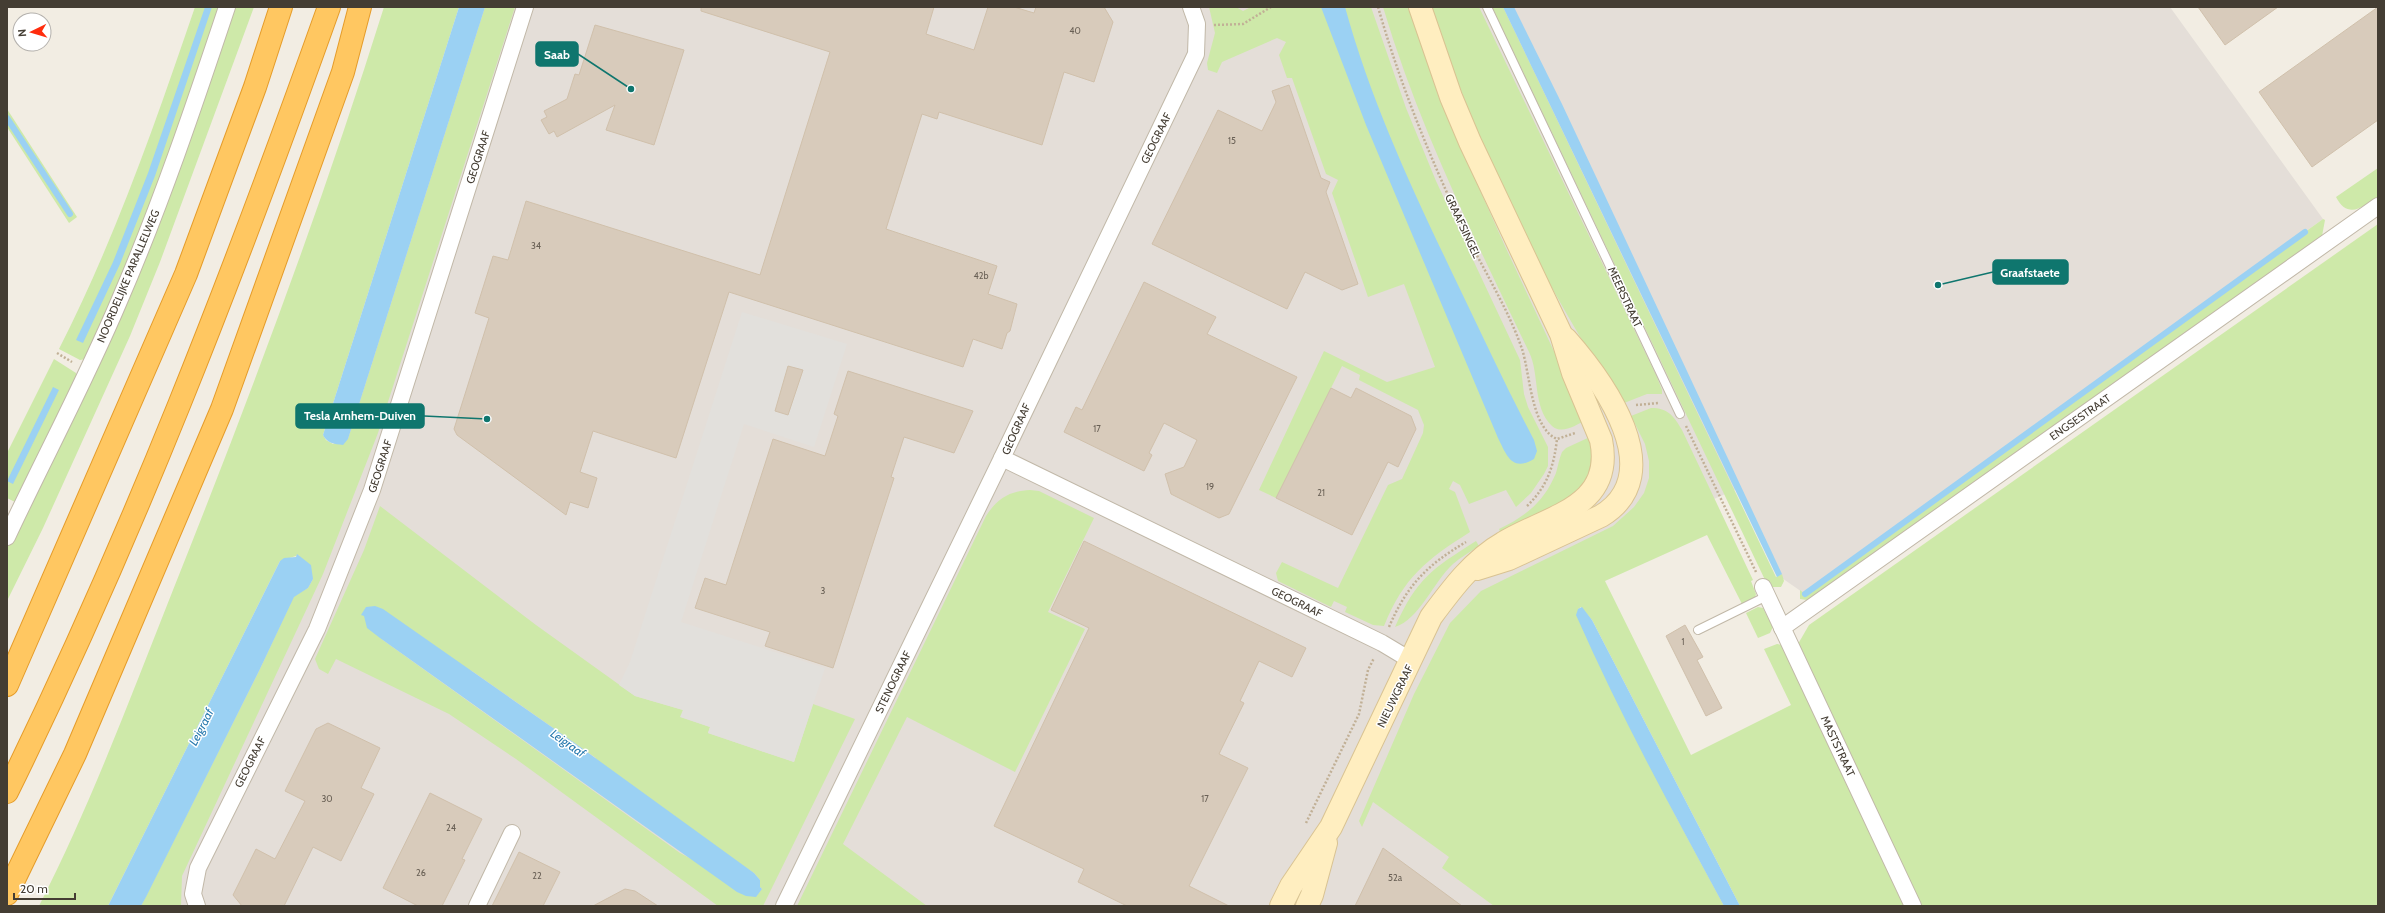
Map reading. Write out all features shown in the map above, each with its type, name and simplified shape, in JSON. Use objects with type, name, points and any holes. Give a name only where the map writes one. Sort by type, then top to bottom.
[{"type":"highway","points":[[7,685],[186,274],[255,87],[281,7]]},
{"type":"highway","points":[[7,792],[78,642],[168,434],[276,154],[329,7]]},
{"type":"highway","points":[[7,894],[75,754],[222,408],[343,72],[360,7]]},
{"type":"street","name":"NOORDELIJKE PARALLELWEG","points":[[7,537],[119,301],[145,239],[173,167],[226,7]]},
{"type":"street","name":"GEOGRAAF","points":[[197,906],[193,894],[198,868],[317,629],[372,490],[525,7]]},
{"type":"street","name":"GEOGRAAF","points":[[1191,7],[1198,24],[1196,54],[1002,458],[1382,642],[1412,661]]},
{"type":"street","points":[[1420,7],[1451,97],[1470,142],[1561,334]]},
{"type":"street","name":"ENGSESTRAAT","points":[[1782,628],[2378,206]]},
{"type":"street","name":"NIEUWGRAAF","points":[[1468,572],[1509,559],[1612,510],[1628,487],[1632,472],[1629,444],[1616,414],[1589,365],[1561,334]]},
{"type":"street","name":"NIEUWGRAAF","points":[[1281,906],[1291,886],[1331,827],[1412,661],[1431,617],[1453,586],[1502,543],[1572,508],[1585,500],[1595,489],[1600,478],[1604,451],[1595,424],[1573,373],[1561,334]]},
{"type":"street","name":"STENOGRAAF","points":[[784,906],[1002,458]]},
{"type":"street","name":"MASTSTRAAT","points":[[1765,591],[1913,906]]},
{"type":"street","name":"NIEUWGRAAF","points":[[1307,906],[1312,895],[1331,827]]},
{"type":"street","points":[[477,906],[512,833]]},
{"type":"lane","name":"MEERSTRAAT","points":[[1487,7],[1680,414]]},
{"type":"lane","points":[[1698,630],[1765,591]]},
{"type":"path","points":[[1198,24],[1230,26],[1243,24],[1271,7]]},
{"type":"path","name":"GRAAFSINGEL","points":[[1378,7],[1408,101],[1464,230],[1520,345],[1528,370],[1532,400],[1546,432],[1557,439]]},
{"type":"path","points":[[1680,414],[1765,591]]},
{"type":"shaded area","points":[[472,7],[2170,7],[2323,219],[1805,594],[1779,576],[1739,488],[1566,564],[1580,608],[1733,906],[121,906],[292,575]]},
{"type":"shaded area","points":[[742,312],[847,344],[814,447],[744,424],[681,622],[825,668],[794,762],[708,733],[710,727],[680,717],[683,710],[635,696],[619,685],[630,662]]},
{"type":"green space","points":[[195,7],[221,7],[167,169],[86,359],[80,360],[59,349],[98,266],[133,181]]},
{"type":"green space","points":[[231,7],[254,7],[160,262],[130,336],[43,528],[7,601],[7,547],[103,347]]},
{"type":"green space","points":[[384,7],[459,7],[323,435],[326,440],[333,444],[348,439],[485,7],[515,7],[378,433],[323,574],[182,876],[181,906],[141,906],[259,671],[294,596],[308,588],[313,579],[299,555],[280,561],[108,906],[39,906],[76,828],[110,750],[230,445],[310,228]]},
{"type":"green space","points":[[1209,7],[1236,7],[1243,11],[1251,7],[1371,7],[1406,108],[1436,181],[1520,360],[1524,394],[1528,407],[1548,447],[1548,466],[1544,474],[1531,493],[1516,507],[1506,490],[1469,504],[1460,485],[1453,481],[1449,489],[1455,492],[1470,532],[1429,561],[1418,571],[1408,582],[1384,626],[1373,625],[1345,612],[1347,607],[1334,601],[1331,607],[1278,581],[1276,573],[1282,562],[1338,588],[1388,485],[1402,479],[1423,433],[1424,425],[1418,410],[1359,380],[1360,375],[1342,366],[1276,498],[1259,490],[1324,351],[1387,382],[1435,367],[1404,284],[1368,297],[1332,193],[1338,180],[1326,174],[1292,78],[1287,78],[1279,55],[1286,42],[1277,38],[1222,62],[1217,73],[1208,70],[1207,63],[1215,33]]},
{"type":"green space","points":[[1383,7],[1409,7],[1439,98],[1504,244],[1586,420],[1569,428],[1560,430],[1556,429],[1546,418],[1542,410],[1529,352],[1449,182],[1431,140],[1397,52]]},
{"type":"green space","points":[[1431,7],[1479,7],[1657,377],[1662,394],[1647,394],[1619,405],[1546,277],[1513,211],[1469,110]]},
{"type":"green space","points":[[1492,7],[1503,7],[1776,577],[1782,574],[1784,581],[1781,587],[1771,587],[1766,582]]},
{"type":"green space","points":[[7,109],[77,217],[69,223],[7,127]]},
{"type":"green space","points":[[2378,168],[2378,196],[2367,204],[2356,209],[2351,210],[2341,204],[2336,197]]},
{"type":"green space","points":[[2323,219],[2325,220],[2322,236],[1886,547],[1807,600],[1800,599],[1800,590],[1805,594]]},
{"type":"green space","points":[[2378,224],[2378,906],[1919,906],[1798,644],[1809,625]]},
{"type":"green space","points":[[54,359],[76,373],[76,379],[17,503],[7,498],[7,453]]},
{"type":"green space","points":[[1651,408],[1666,411],[1673,417],[1682,430],[1753,580],[1751,581],[1756,594],[1755,598],[1742,604],[1707,535],[1605,581],[1691,755],[1791,705],[1764,649],[1777,644],[1783,645],[1909,906],[1740,906],[1592,620],[1581,607],[1578,609],[1673,811],[1724,906],[1494,906],[1442,868],[1449,857],[1373,802],[1362,827],[1359,821],[1414,694],[1450,623],[1481,591],[1613,526],[1634,507],[1644,493],[1649,478],[1649,461],[1645,444],[1631,416]]},
{"type":"green space","points":[[1592,436],[1593,458],[1590,471],[1585,484],[1575,496],[1501,534],[1499,529],[1526,513],[1546,492],[1556,473],[1562,452],[1566,448]]},
{"type":"green space","points":[[1030,490],[1039,491],[1094,518],[1048,612],[1085,629],[1015,772],[907,717],[843,844],[927,906],[797,906],[986,516],[990,510],[1004,497],[1016,492]]},
{"type":"green space","points":[[380,506],[536,625],[635,696],[683,710],[681,717],[710,727],[708,733],[794,762],[813,704],[855,719],[763,906],[718,906],[516,759],[449,714],[336,659],[328,674],[319,669],[315,659],[364,550]],"holes":[[[380,638],[472,671],[596,758],[594,768],[754,873],[760,880],[760,887],[762,889],[756,896],[751,890],[680,853]]]},
{"type":"green space","points":[[1476,541],[1479,546],[1453,564],[1446,571],[1412,617],[1395,627],[1411,597],[1427,576],[1448,559]]},
{"type":"green space","points":[[1758,607],[1763,608],[1773,627],[1770,633],[1758,638],[1746,613]]},
{"type":"water","points":[[205,7],[212,7],[155,176],[120,264],[83,343],[76,340],[113,262],[148,173]]},
{"type":"water","points":[[459,7],[485,7],[348,439],[343,445],[334,444],[327,440],[323,435]]},
{"type":"water","points":[[1321,7],[1345,7],[1368,79],[1395,148],[1495,363],[1534,440],[1537,451],[1534,459],[1527,463],[1520,464],[1511,460],[1504,451],[1498,438],[1366,125]]},
{"type":"water","points":[[1503,7],[1514,7],[1562,104],[1782,574],[1777,577]]},
{"type":"water","points":[[53,387],[59,390],[13,484],[7,481]]},
{"type":"water","name":"Leigraaf","points":[[297,554],[311,565],[313,579],[308,588],[294,597],[259,671],[146,897],[141,906],[108,906],[280,561],[284,558],[296,557]]},
{"type":"water","name":"Leigraaf","points":[[375,606],[383,609],[576,744],[754,873],[760,880],[760,887],[762,889],[756,897],[746,896],[737,892],[380,638],[367,628],[364,616],[361,615],[366,607]]},
{"type":"water","points":[[1582,607],[1592,620],[1740,906],[1724,906],[1666,798],[1628,726],[1576,615],[1578,609]]},
{"type":"building","points":[[701,7],[934,7],[926,34],[974,50],[988,7],[1014,7],[1034,13],[1036,7],[1104,7],[1113,22],[1094,82],[1064,72],[1042,145],[939,112],[937,119],[922,114],[886,229],[997,266],[988,294],[1017,304],[1010,331],[1007,333],[1002,349],[973,339],[963,367],[729,292],[676,458],[593,431],[580,472],[597,478],[588,508],[570,502],[566,515],[457,435],[454,429],[489,318],[475,313],[493,256],[508,260],[526,201],[760,275],[830,52],[701,11]]},
{"type":"building","points":[[2198,7],[2278,7],[2225,45]]},
{"type":"building","points":[[2378,7],[2378,120],[2312,167],[2259,92]]},
{"type":"building","points":[[595,25],[684,50],[654,145],[606,130],[615,105],[557,137],[554,131],[549,134],[541,120],[547,117],[544,111],[567,99],[575,74],[579,75]]},
{"type":"building","points":[[1289,85],[1321,178],[1330,182],[1326,192],[1358,284],[1342,290],[1305,272],[1287,309],[1152,244],[1218,110],[1262,131],[1276,102],[1272,91]]},
{"type":"building","points":[[1144,282],[1216,317],[1207,334],[1297,377],[1229,514],[1219,518],[1171,494],[1165,474],[1184,467],[1197,440],[1164,423],[1149,453],[1152,455],[1144,471],[1064,432],[1076,407],[1082,410]]},
{"type":"building","points":[[788,366],[803,370],[788,415],[775,411]]},
{"type":"building","points":[[848,371],[973,411],[954,453],[904,437],[891,477],[894,478],[833,668],[765,646],[770,632],[695,608],[705,578],[726,585],[773,439],[825,456],[838,416],[834,414]]},
{"type":"building","points":[[1331,388],[1351,398],[1356,388],[1411,416],[1416,429],[1398,467],[1388,462],[1352,535],[1276,498]]},
{"type":"building","points":[[1084,541],[1306,648],[1292,677],[1259,661],[1240,701],[1244,703],[1219,754],[1248,768],[1189,886],[1229,906],[1127,906],[1078,882],[1084,869],[994,826],[1089,628],[1051,610]]},
{"type":"building","points":[[1685,625],[1703,657],[1697,660],[1722,708],[1706,716],[1666,636]]},
{"type":"building","points":[[328,723],[380,748],[361,788],[374,794],[341,861],[313,847],[284,906],[242,906],[233,895],[256,849],[275,859],[305,801],[285,791],[316,729]]},
{"type":"building","points":[[430,793],[482,819],[462,859],[465,860],[442,906],[418,906],[383,888]]},
{"type":"building","points":[[1383,848],[1462,906],[1355,906]]},
{"type":"building","points":[[519,852],[560,872],[543,906],[492,906]]},
{"type":"building","points":[[625,889],[635,891],[658,906],[593,906]]},
{"type":"waterway","points":[[7,118],[70,214]]},
{"type":"waterway","points":[[1805,594],[2305,232]]},
{"type":"place","name":"Saab","points":[[631,89]]},
{"type":"place","name":"Graafstaete","points":[[1938,285]]},
{"type":"place","name":"Tesla Arnhem-Duiven","points":[[487,419]]}]
